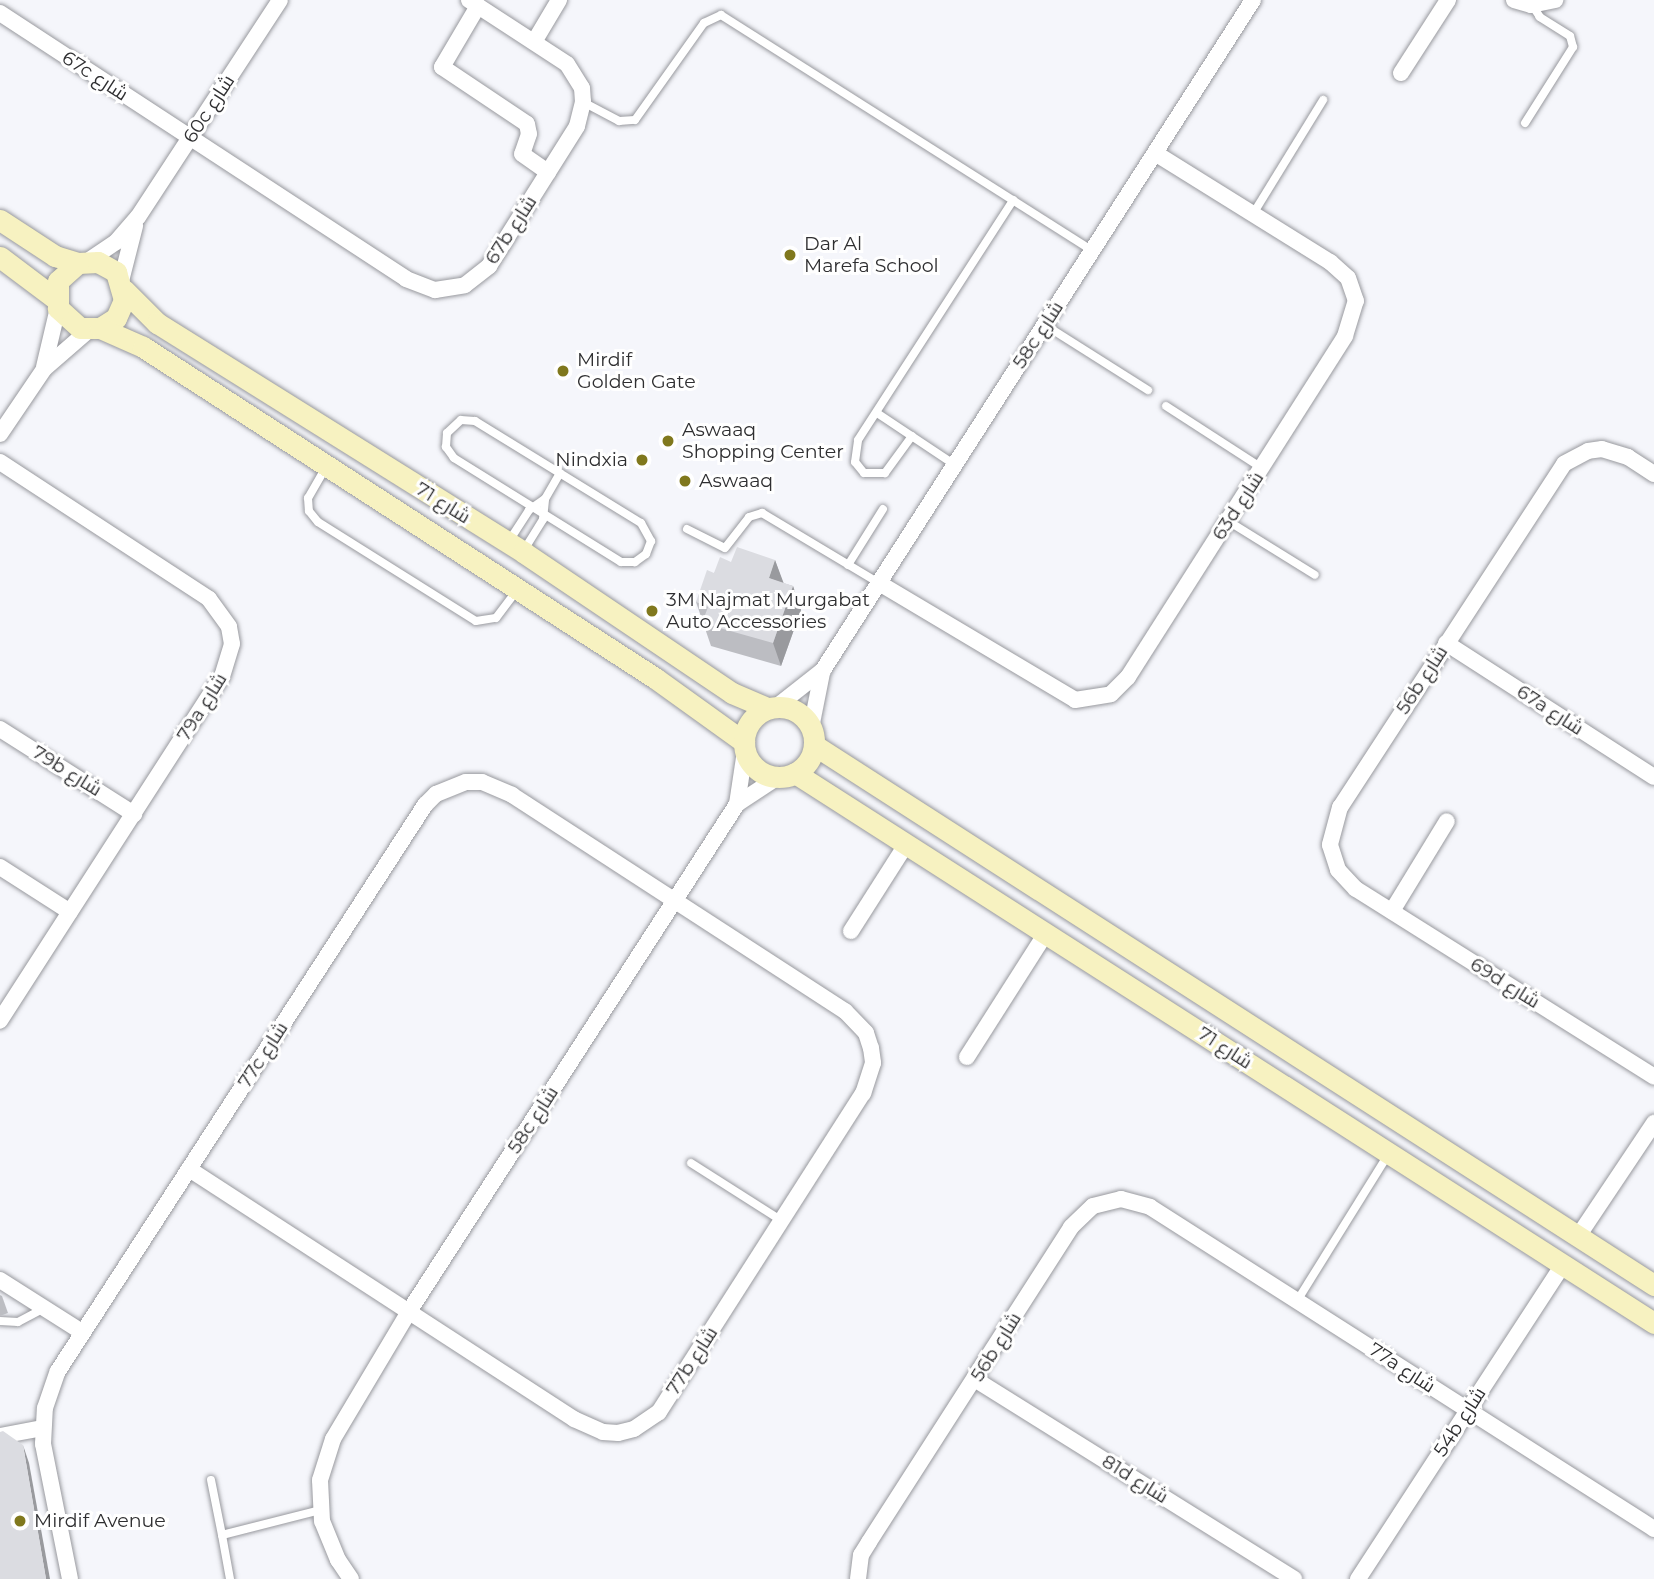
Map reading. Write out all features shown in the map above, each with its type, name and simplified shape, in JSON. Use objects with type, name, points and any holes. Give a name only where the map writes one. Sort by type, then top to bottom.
[{"type":"street","name":"60c شارع","points":[[83,262],[116,242],[138,217],[280,0]]},
{"type":"street","points":[[534,42],[559,0]]},
{"type":"street","name":"58c شارع","points":[[771,708],[823,670],[1253,0]]},
{"type":"street","points":[[1401,73],[1448,0]]},
{"type":"street","points":[[1514,0],[1531,5],[1555,0]]},
{"type":"street","points":[[548,172],[522,154],[529,134],[527,124],[442,67],[474,3],[567,64],[582,88],[583,102]]},
{"type":"street","name":"67c شارع","points":[[0,13],[190,138]]},
{"type":"street","name":"67b شارع","points":[[190,138],[406,279],[435,290],[465,285],[489,266],[577,127],[583,102]]},
{"type":"street","name":"63d شارع","points":[[879,583],[1064,695],[1100,699],[1128,677],[1345,335],[1356,301],[1340,269],[1156,153]]},
{"type":"street","name":"60c شارع","points":[[123,285],[138,217]]},
{"type":"street","points":[[0,220],[48,252],[108,266],[123,285],[116,318],[95,329],[44,369],[0,434]]},
{"type":"street","points":[[0,257],[57,304],[71,324],[95,329]]},
{"type":"street","points":[[44,369],[63,274],[83,262]]},
{"type":"street","name":"شارع 71","points":[[123,285],[157,323],[515,548],[732,693],[771,708]]},
{"type":"street","name":"شارع 71","points":[[95,329],[133,341],[697,705],[744,747]]},
{"type":"street","name":"56b شارع","points":[[1356,889],[1332,858],[1334,818],[1555,475],[1575,456],[1602,449],[1628,457],[1654,474]]},
{"type":"street","name":"79a شارع","points":[[0,462],[209,599],[229,627],[231,652],[222,676],[0,1021]]},
{"type":"street","name":"67a شارع","points":[[1446,643],[1654,777]]},
{"type":"street","name":"58c شارع","points":[[813,736],[823,670]]},
{"type":"street","points":[[771,708],[793,709],[813,736],[808,762],[786,775],[754,766],[744,747],[748,725],[771,708]]},
{"type":"street","name":"79b شارع","points":[[0,729],[134,814]]},
{"type":"street","name":"شارع 71","points":[[813,736],[1654,1285]]},
{"type":"street","name":"58c شارع","points":[[351,1579],[328,1542],[321,1510],[320,1480],[333,1439],[408,1313],[737,804],[744,747]]},
{"type":"street","name":"58c شارع","points":[[737,804],[786,775]]},
{"type":"street","name":"شارع 71","points":[[786,775],[907,843],[1654,1323]]},
{"type":"street","name":"77c شارع","points":[[70,1579],[45,1461],[43,1427],[58,1371],[425,805],[450,786],[466,782],[498,787],[676,901]]},
{"type":"street","points":[[1392,911],[1447,821]]},
{"type":"street","points":[[851,931],[907,843]]},
{"type":"street","points":[[0,867],[70,912]]},
{"type":"street","name":"69d شارع","points":[[1356,889],[1654,1077]]},
{"type":"street","name":"77b شارع","points":[[189,1169],[588,1428],[611,1432],[634,1429],[659,1412],[863,1093],[873,1063],[872,1048],[862,1027],[845,1011],[676,901]]},
{"type":"street","points":[[967,1056],[1046,933]]},
{"type":"street","points":[[1579,1236],[1654,1123]]},
{"type":"street","name":"56b شارع","points":[[858,1579],[861,1555],[1080,1215],[1106,1200],[1136,1201],[1150,1207]]},
{"type":"street","name":"77a شارع","points":[[1150,1207],[1654,1529]]},
{"type":"street","name":"54b شارع","points":[[1358,1579],[1563,1264]]},
{"type":"street","points":[[0,1280],[82,1332]]},
{"type":"street","name":"81d شارع","points":[[976,1380],[1294,1579]]},
{"type":"street","points":[[0,1436],[43,1427]]},
{"type":"street","points":[[1262,1579],[1271,1564]]},
{"type":"lane","points":[[1525,123],[1573,47],[1570,36],[1540,17],[1531,5]]},
{"type":"lane","points":[[583,102],[619,121],[635,120],[704,23],[721,15],[1092,250]]},
{"type":"lane","points":[[1253,214],[1323,100]]},
{"type":"lane","points":[[912,436],[885,473],[864,473],[855,462],[855,447],[1013,200]]},
{"type":"lane","points":[[1045,325],[1148,390]]},
{"type":"lane","points":[[1166,406],[1262,468]]},
{"type":"lane","points":[[877,412],[955,465]]},
{"type":"lane","points":[[461,420],[475,421],[560,473],[641,523],[649,534],[649,548],[641,559],[621,562],[454,458],[446,447],[450,428],[461,420]]},
{"type":"lane","points":[[326,467],[308,498],[309,512],[318,522],[476,621],[496,618],[517,589]]},
{"type":"lane","points":[[515,548],[533,507],[545,499],[560,473]]},
{"type":"lane","points":[[515,548],[545,513],[545,499]]},
{"type":"lane","points":[[848,565],[883,509]]},
{"type":"lane","points":[[687,529],[725,548],[749,517],[762,513],[879,583]]},
{"type":"lane","points":[[1228,521],[1315,575]]},
{"type":"lane","points":[[1297,1301],[1389,1154]]},
{"type":"lane","points":[[691,1163],[782,1221]]},
{"type":"lane","points":[[0,1321],[18,1322],[44,1308]]},
{"type":"lane","points":[[211,1480],[230,1579]]},
{"type":"lane","points":[[222,1535],[321,1510]]},
{"type":"building","points":[[737,547],[775,560],[769,578],[793,586],[773,643],[702,623],[708,607],[696,602],[707,570],[714,573],[720,557],[731,562]]},
{"type":"building","name":"Mirdif Avenue","points":[[3,1431],[23,1445],[46,1579],[0,1579],[0,1432]]},
{"type":"place","name":"Dar Al Marefa School","points":[[790,255]]},
{"type":"place","name":"Mirdif Golden Gate","points":[[563,371]]},
{"type":"place","name":"Aswaaq Shopping Center","points":[[668,441]]},
{"type":"place","name":"Nindxia","points":[[642,460]]},
{"type":"place","name":"Aswaaq","points":[[685,481]]},
{"type":"place","name":"3M Najmat Murgabat Auto Accessories","points":[[652,611]]},
{"type":"place","name":"Mirdif Avenue","points":[[20,1521]]}]
